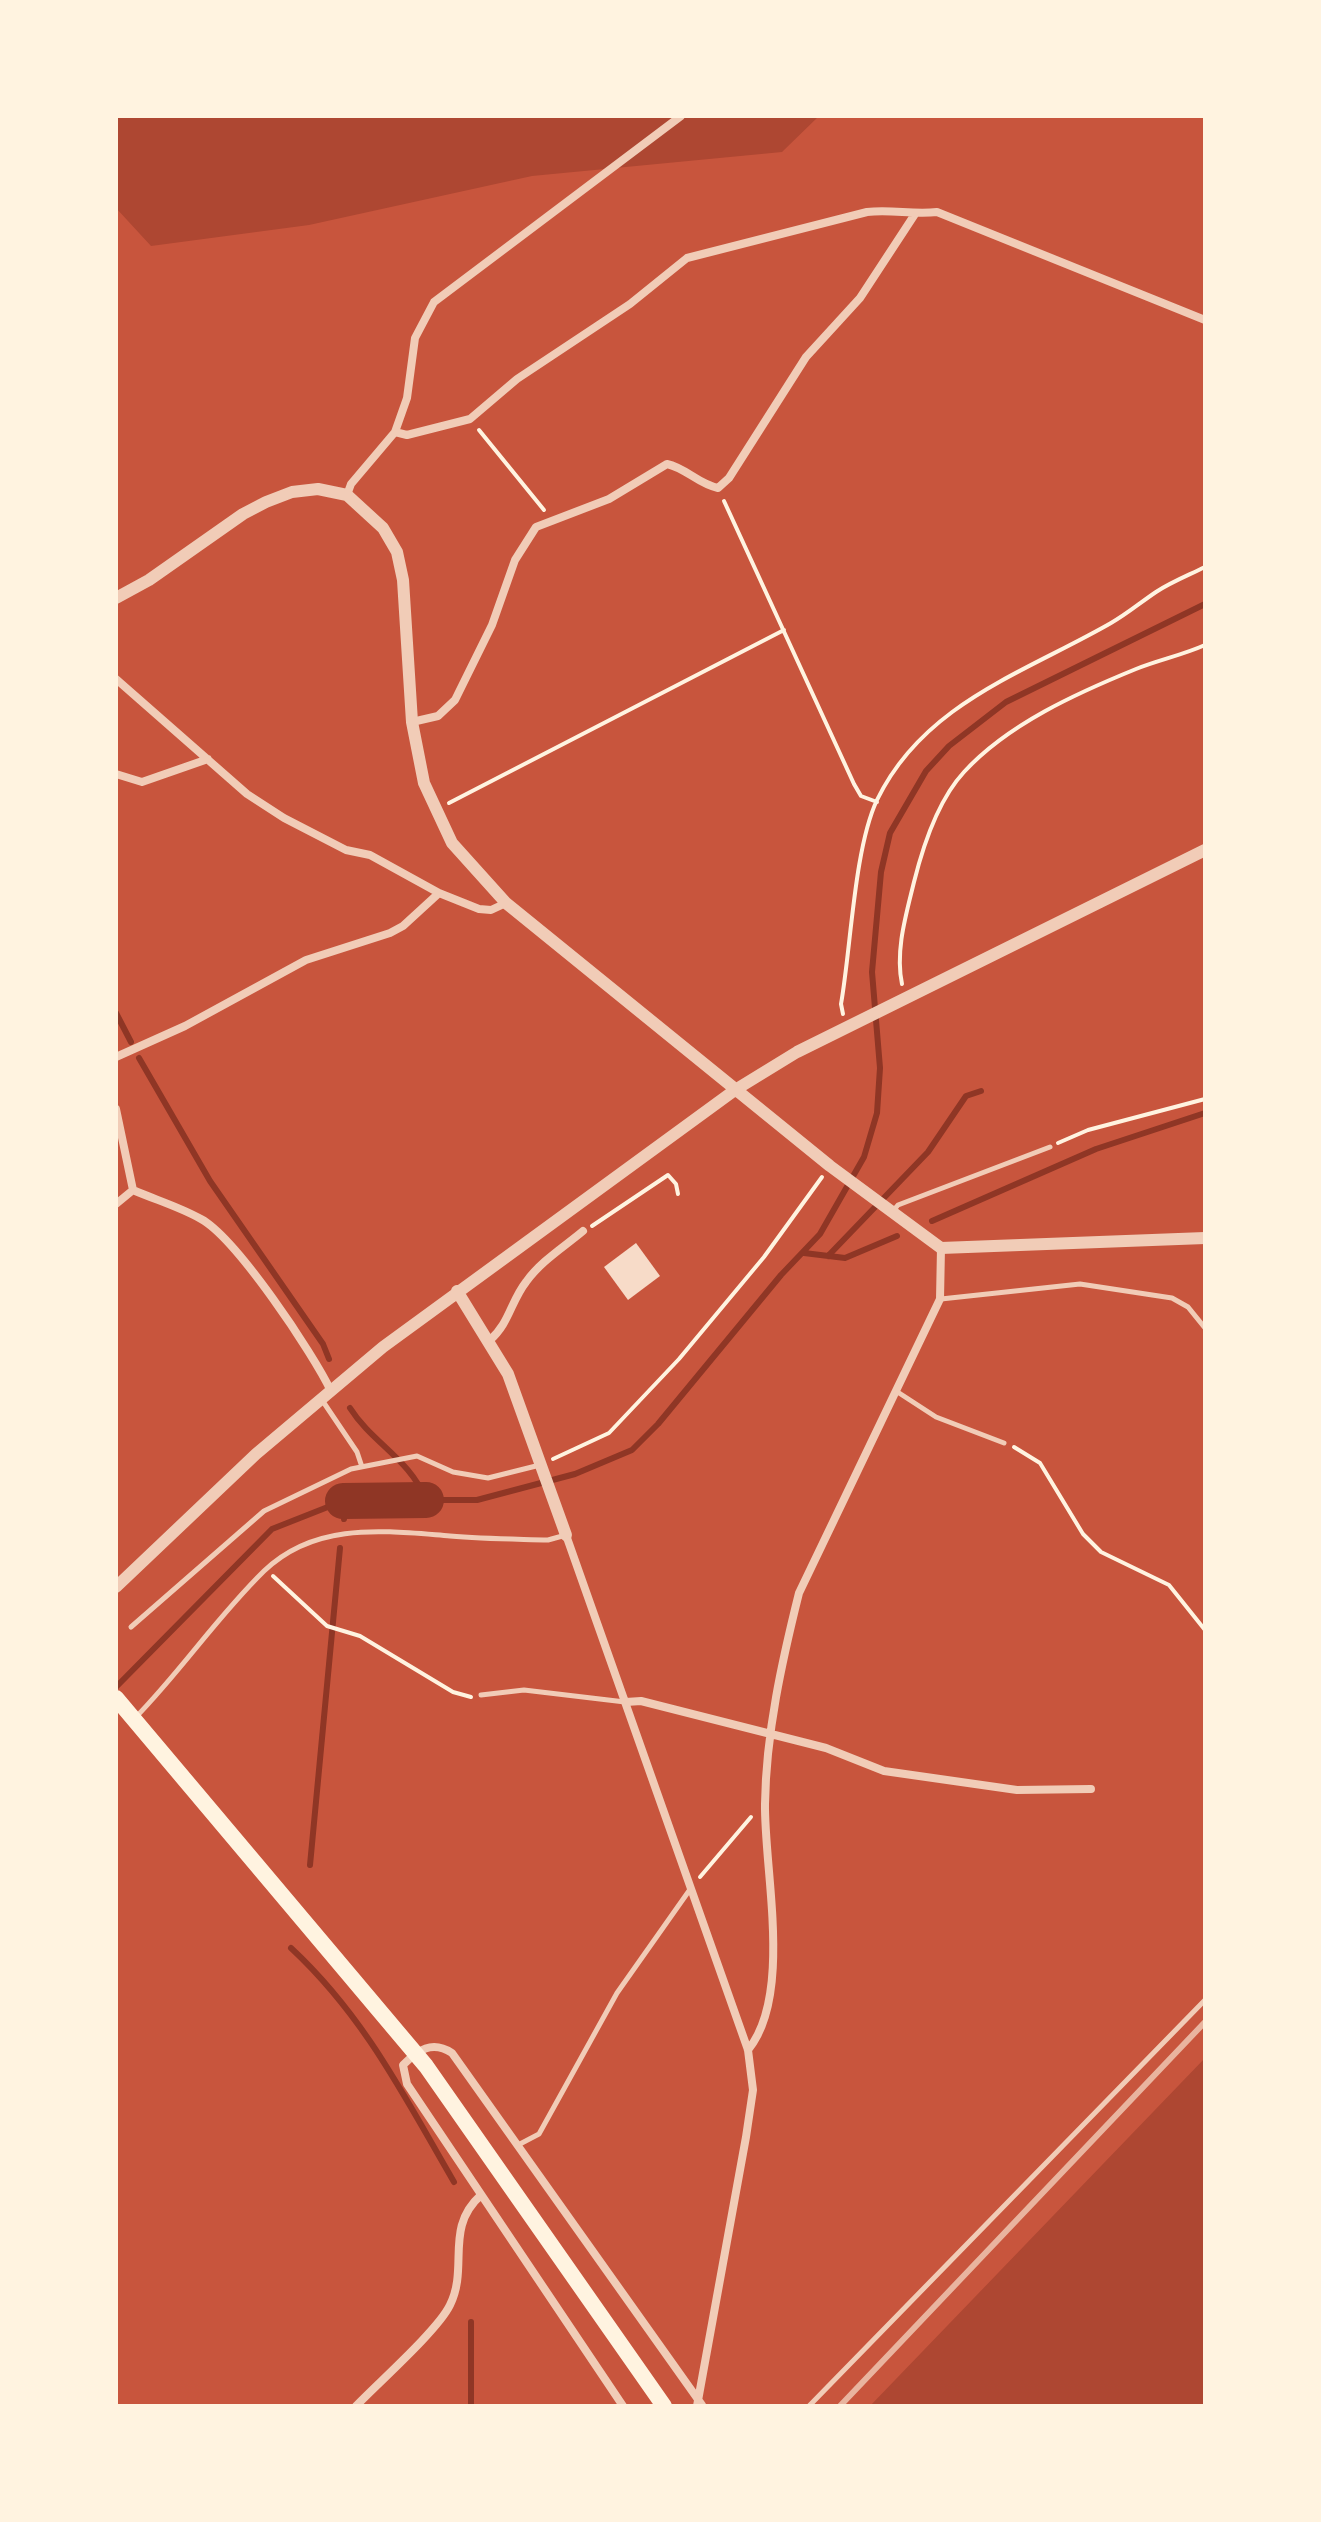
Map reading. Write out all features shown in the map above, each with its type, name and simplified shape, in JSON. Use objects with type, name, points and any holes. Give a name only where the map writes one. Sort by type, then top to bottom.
[{"type":"main road","points":[[126,1709],[415,2053],[664,2406]]},
{"type":"street","points":[[347,495],[351,484],[395,432],[407,398],[415,338],[434,302],[681,116]]},
{"type":"street","points":[[395,432],[407,435],[470,419],[517,379],[630,304],[687,258],[867,212],[894,209],[915,214],[937,212],[1205,320]]},
{"type":"street","points":[[412,722],[438,716],[455,700],[492,625],[515,560],[536,527],[609,499],[667,464],[676,466],[701,483],[718,488],[729,478],[806,357],[860,298],[915,214]]},
{"type":"street","points":[[116,598],[149,580],[243,514],[266,502],[292,492],[318,489],[347,495],[383,528],[397,552],[403,580],[412,722],[424,783],[452,843],[467,864],[506,903],[834,1169],[941,1248],[1205,1238]]},
{"type":"street","points":[[116,679],[258,803],[346,850],[387,863],[439,893],[479,909],[491,910],[506,903]]},
{"type":"street","points":[[116,774],[142,782],[208,759]]},
{"type":"street","points":[[116,1587],[256,1454],[326,1395],[457,1291],[735,1090],[851,1025],[1205,850]]},
{"type":"street","points":[[116,1057],[185,1026],[306,960],[390,933],[403,926],[439,893]]},
{"type":"street","points":[[116,1109],[133,1190]]},
{"type":"street","points":[[133,1190],[204,1220],[233,1248],[317,1363],[326,1395]]},
{"type":"street","points":[[116,1204],[133,1190]]},
{"type":"street","points":[[490,1340],[502,1330],[515,1297],[536,1268],[583,1231]]},
{"type":"street","points":[[748,2050],[762,2024],[769,1987],[773,1903],[765,1805],[781,1667],[799,1593],[940,1299],[941,1248]]},
{"type":"street","points":[[457,1291],[490,1340],[512,1383],[748,2050],[753,2090],[700,2405]]},
{"type":"street","points":[[626,1702],[641,1701],[826,1748],[884,1771],[1017,1790],[1091,1789]]},
{"type":"street","points":[[623,2406],[407,2084],[403,2065],[415,2053],[430,2046],[442,2047],[452,2053],[700,2405]]},
{"type":"street","points":[[356,2406],[449,2309],[458,2287],[457,2249],[463,2216],[481,2195]]},
{"type":"lane","points":[[888,1209],[1050,1147]]},
{"type":"lane","points":[[940,1299],[1080,1284],[1172,1298],[1188,1307],[1205,1328]]},
{"type":"lane","points":[[896,1391],[936,1417],[1004,1443]]},
{"type":"lane","points":[[326,1395],[362,1467]]},
{"type":"lane","points":[[131,1627],[264,1511],[362,1467],[417,1456],[453,1472],[488,1478],[543,1469]]},
{"type":"lane","points":[[126,1709],[266,1569],[301,1545],[350,1532],[378,1529],[548,1540],[564,1530]]},
{"type":"lane","points":[[481,1695],[524,1690],[626,1702]]},
{"type":"lane","points":[[518,2145],[539,2134],[617,1993],[691,1888]]},
{"type":"lane","points":[[809,2406],[1205,2000]]},
{"type":"path","points":[[470,419],[553,522]]},
{"type":"path","points":[[718,488],[854,784],[861,796],[877,802]]},
{"type":"path","points":[[851,1025],[841,1004],[854,908],[877,802],[932,726],[961,704],[1113,622],[1158,590],[1205,567]]},
{"type":"path","points":[[436,809],[784,630]]},
{"type":"path","points":[[900,1001],[898,964],[921,856],[941,809],[963,773],[995,745],[1044,713],[1137,669],[1205,645]]},
{"type":"path","points":[[1050,1147],[1088,1130],[1205,1099]]},
{"type":"path","points":[[543,1469],[609,1433],[679,1359],[834,1169]]},
{"type":"path","points":[[583,1231],[668,1175],[676,1184],[678,1194]]},
{"type":"path","points":[[1004,1443],[1040,1463],[1083,1534],[1101,1552],[1169,1585],[1205,1630]]},
{"type":"path","points":[[266,1569],[327,1626],[360,1636],[462,1696],[481,1695]]},
{"type":"path","points":[[691,1888],[765,1805]]},
{"type":"shaded area","points":[[116,116],[819,116],[782,152],[532,176],[309,225],[151,246],[116,208]]},
{"type":"shaded area","points":[[1205,2058],[1205,2406],[870,2406]]},
{"type":"building","points":[[636,1243],[660,1276],[628,1300],[604,1267]]},
{"type":"waterway","points":[[350,1408],[401,1462],[426,1500],[477,1500],[575,1474],[632,1450],[658,1424],[781,1275],[820,1234],[864,1157],[877,1113],[880,1068],[872,972],[881,872],[890,833],[926,771],[949,746],[1006,702],[1205,604]]},
{"type":"waterway","points":[[116,1013],[131,1042]]},
{"type":"waterway","points":[[139,1058],[210,1181],[323,1344],[329,1359]]},
{"type":"waterway","points":[[828,1256],[928,1152],[966,1096],[981,1091]]},
{"type":"waterway","points":[[932,1221],[1096,1149],[1205,1113]]},
{"type":"waterway","points":[[804,1253],[845,1258],[897,1236]]},
{"type":"waterway","points":[[343,1501],[426,1500]]},
{"type":"waterway","points":[[116,1687],[272,1529],[343,1501],[344,1519]]},
{"type":"waterway","points":[[310,1865],[340,1548]]},
{"type":"waterway","points":[[291,1948],[317,1974],[362,2030],[400,2088],[454,2182]]},
{"type":"waterway","points":[[471,2322],[471,2406]]},
{"type":"railway","points":[[840,2406],[1205,2022]]}]
